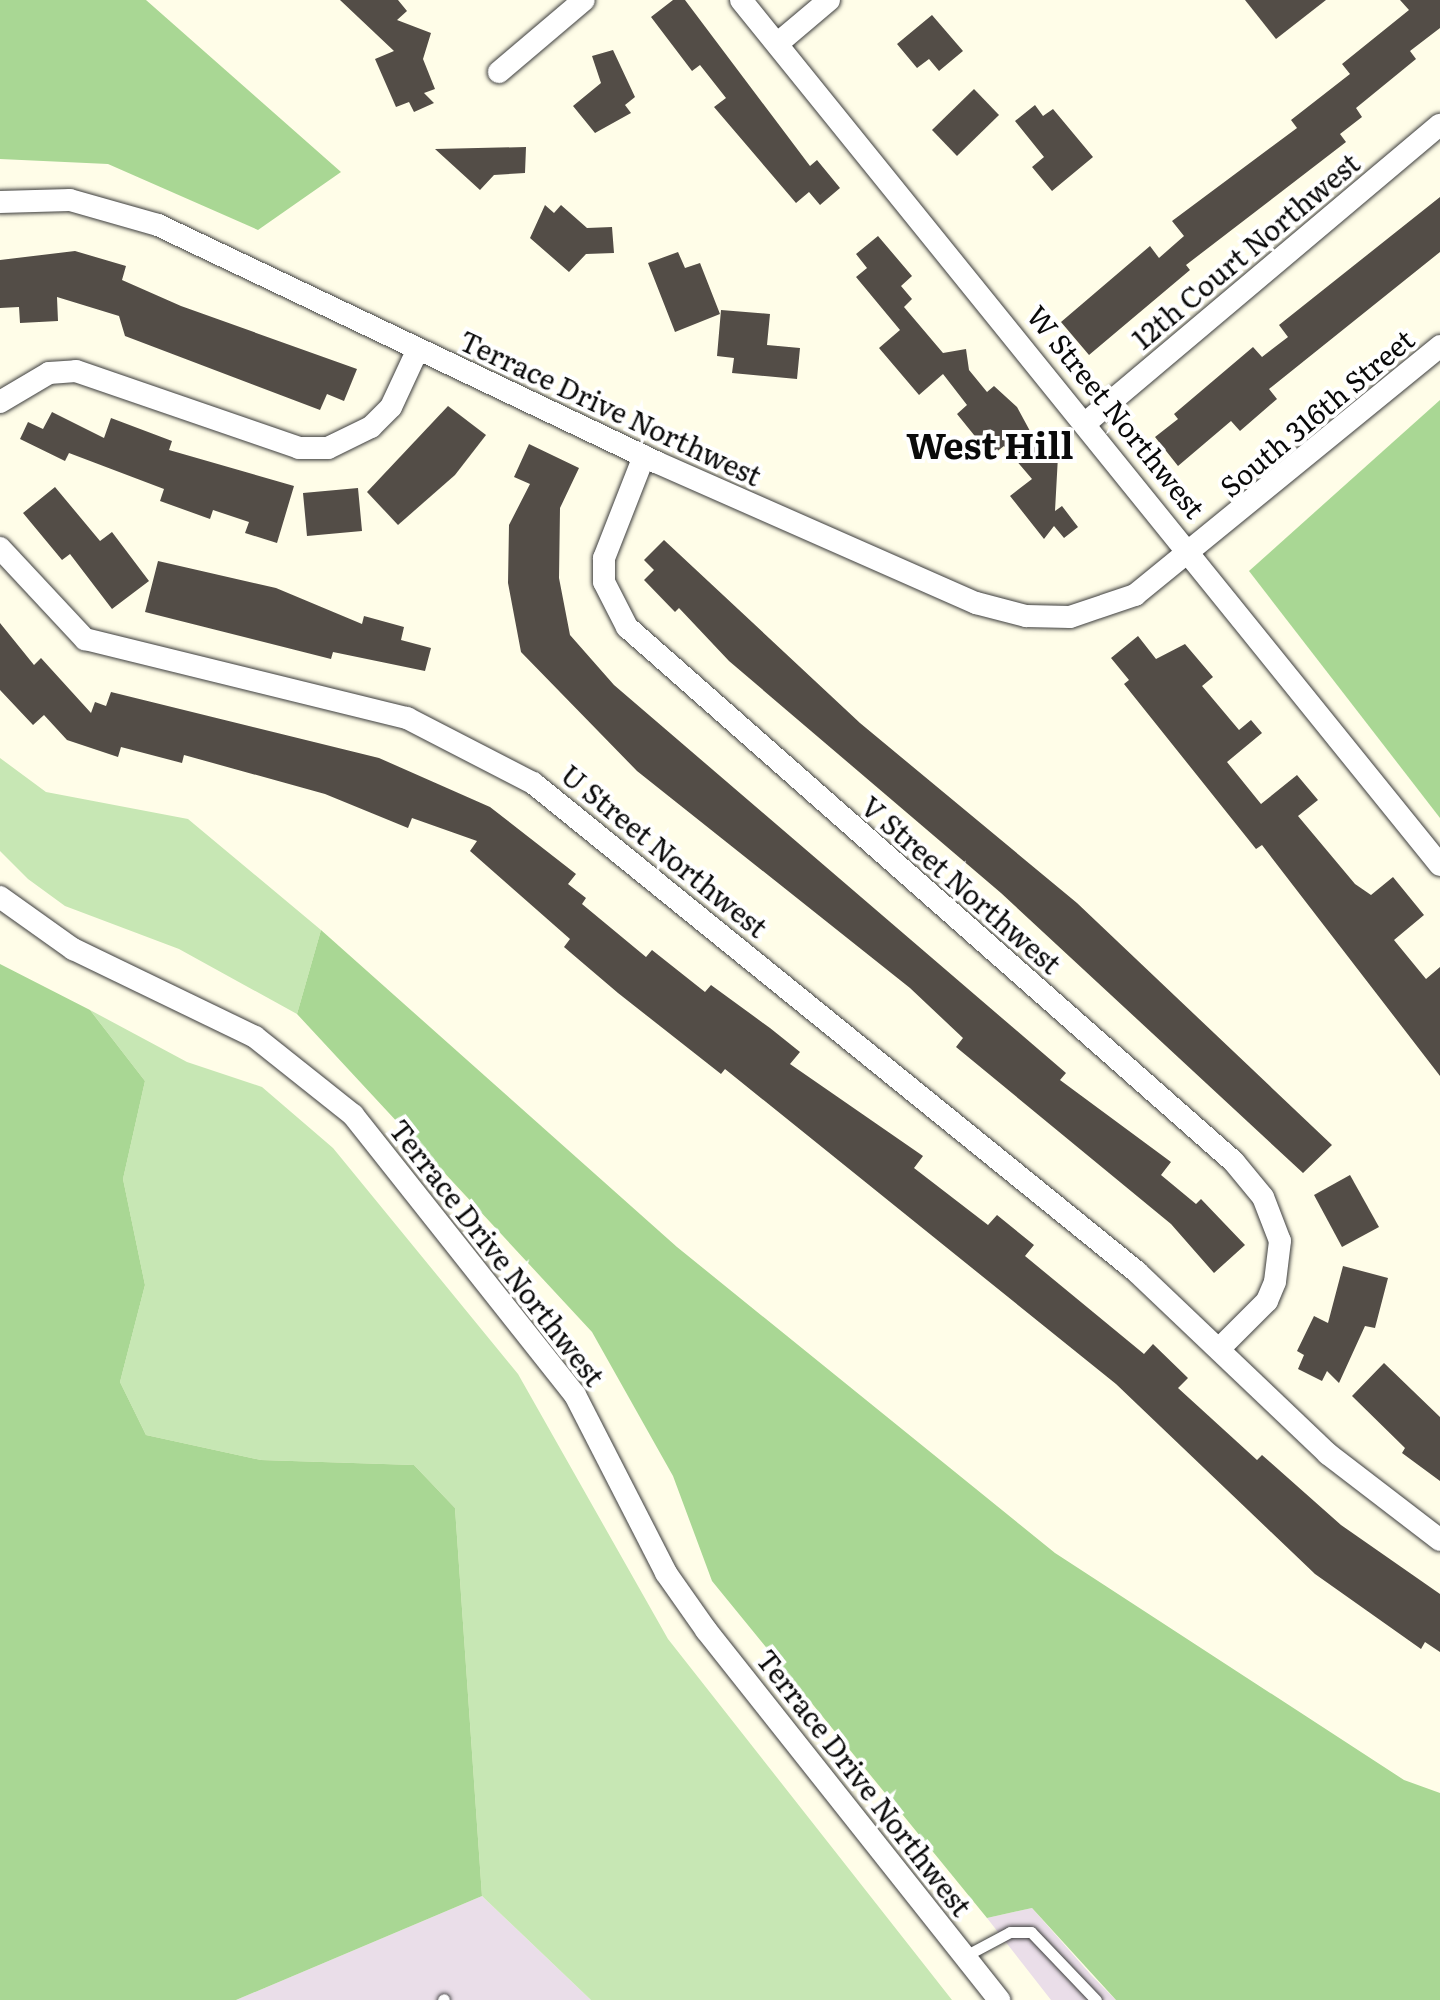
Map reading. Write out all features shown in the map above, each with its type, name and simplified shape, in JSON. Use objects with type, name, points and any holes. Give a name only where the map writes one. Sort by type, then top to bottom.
[{"type":"street","points":[[499,72],[584,0]]},
{"type":"street","name":"W Street Northwest","points":[[741,0],[1088,421],[1440,865]]},
{"type":"street","points":[[777,44],[829,0]]},
{"type":"street","name":"12th Court Northwest","points":[[1088,421],[1440,125]]},
{"type":"street","name":"Terrace Drive Northwest","points":[[0,202],[70,200],[118,210],[644,456],[976,603],[1026,616],[1104,610],[1193,554]]},
{"type":"street","name":"South 316th Street","points":[[1193,554],[1440,346]]},
{"type":"street","points":[[0,402],[49,373],[76,371],[299,448],[328,448],[371,427],[391,407],[417,351]]},
{"type":"street","name":"V Street Northwest","points":[[644,456],[604,558],[604,582],[627,627],[1234,1162],[1263,1197],[1280,1241],[1275,1282],[1267,1301],[1222,1346]]},
{"type":"street","name":"U Street Northwest","points":[[0,548],[85,639],[407,718],[533,783],[1222,1346],[1328,1454],[1440,1540]]},
{"type":"street","name":"Terrace Drive Northwest","points":[[0,897],[73,949],[255,1037],[353,1115],[567,1384],[666,1573],[706,1630],[999,2000]]},
{"type":"lane","points":[[965,1956],[1010,1932],[1031,1932],[1096,2000]]},
{"type":"shaded area","points":[[482,1896],[591,2000],[236,2000]]},
{"type":"shaded area","points":[[1032,1908],[1116,2000],[1051,2000],[987,1918]]},
{"type":"green space","points":[[0,0],[146,0],[341,172],[258,230],[108,164],[0,159]]},
{"type":"green space","points":[[1440,400],[1440,818],[1249,571]]},
{"type":"green space","points":[[0,758],[46,792],[188,819],[321,930],[297,1014],[179,949],[65,906],[28,879],[0,851]]},
{"type":"green space","points":[[321,930],[677,1247],[1055,1553],[1404,1780],[1440,1793],[1440,2000],[1116,2000],[1032,1908],[987,1918],[712,1581],[673,1476],[592,1332],[297,1014]]},
{"type":"green space","points":[[0,964],[90,1010],[145,1081],[123,1179],[145,1285],[120,1382],[146,1435],[261,1460],[414,1465],[455,1508],[482,1896],[236,2000],[0,2000]]},
{"type":"green space","points":[[90,1010],[187,1062],[262,1087],[333,1148],[518,1374],[668,1639],[952,2000],[591,2000],[482,1896],[455,1508],[414,1465],[261,1460],[146,1435],[120,1382],[145,1285],[123,1179],[145,1081]]},
{"type":"building","points":[[340,0],[398,0],[407,11],[397,20],[431,33],[423,59],[435,89],[424,93],[434,103],[414,112],[409,102],[396,107],[375,59],[394,51]]},
{"type":"building","points":[[673,0],[685,0],[810,166],[817,160],[840,188],[820,205],[809,192],[796,203],[714,107],[726,98],[700,65],[692,71],[651,17]]},
{"type":"building","points":[[1245,0],[1326,0],[1276,39]]},
{"type":"building","points":[[1400,0],[1440,0],[1440,28],[1410,51],[1416,59],[1356,108],[1362,117],[1340,134],[1346,142],[1186,265],[1190,270],[1089,355],[1061,322],[1150,246],[1159,258],[1184,236],[1172,221],[1297,128],[1291,120],[1350,74],[1342,64],[1409,10]]},
{"type":"building","points":[[932,15],[963,51],[939,71],[929,59],[917,68],[897,44]]},
{"type":"building","points":[[613,50],[635,97],[625,105],[631,113],[595,133],[573,106],[601,83],[592,56]]},
{"type":"building","points":[[974,89],[999,115],[957,156],[932,130]]},
{"type":"building","points":[[1035,105],[1043,116],[1053,109],[1093,157],[1052,191],[1032,167],[1044,157],[1015,121]]},
{"type":"building","points":[[526,147],[525,173],[494,175],[480,190],[435,149]]},
{"type":"building","points":[[1440,197],[1440,252],[1269,389],[1277,399],[1240,431],[1231,421],[1178,466],[1155,437],[1178,419],[1174,414],[1253,347],[1262,357],[1288,337],[1279,325]]},
{"type":"building","points":[[545,205],[554,213],[561,205],[587,228],[612,227],[614,253],[586,254],[569,272],[530,238]]},
{"type":"building","points":[[878,236],[912,276],[901,286],[912,299],[904,307],[943,353],[966,349],[969,370],[987,392],[994,386],[1017,407],[1043,455],[1058,456],[1055,511],[1062,506],[1078,527],[1064,538],[1054,526],[1044,539],[1010,496],[1032,479],[1004,446],[991,456],[957,414],[967,405],[943,374],[919,395],[879,348],[900,330],[856,277],[867,268],[856,254]]},
{"type":"building","points":[[75,251],[126,266],[122,280],[181,306],[357,369],[344,401],[327,394],[320,410],[125,336],[119,316],[57,297],[58,321],[20,323],[19,307],[0,308],[0,260]]},
{"type":"building","points":[[678,252],[685,268],[700,263],[720,314],[675,332],[648,263]]},
{"type":"building","points":[[721,310],[770,314],[767,345],[800,348],[797,379],[732,373],[734,358],[717,356]]},
{"type":"building","points":[[448,406],[486,435],[455,475],[398,525],[367,492]]},
{"type":"building","points":[[52,412],[104,438],[111,418],[172,441],[169,450],[294,486],[277,543],[245,533],[249,522],[213,510],[210,519],[160,501],[164,489],[69,453],[65,461],[20,439],[28,422],[43,429]]},
{"type":"building","points":[[529,444],[579,468],[560,508],[559,578],[570,635],[614,685],[1066,1073],[1060,1080],[1171,1162],[1161,1175],[1196,1204],[1201,1199],[1245,1245],[1214,1273],[1171,1224],[956,1047],[963,1038],[910,988],[637,771],[521,652],[508,583],[509,525],[530,484],[514,477]]},
{"type":"building","points":[[55,487],[100,541],[112,532],[149,581],[112,609],[70,554],[62,560],[23,513]]},
{"type":"building","points":[[358,488],[362,531],[307,536],[303,493]]},
{"type":"building","points":[[664,540],[860,723],[1077,903],[1332,1145],[1303,1173],[1001,893],[729,661],[679,608],[675,612],[644,580],[654,570],[644,560]]},
{"type":"building","points":[[158,561],[276,588],[362,624],[364,616],[404,627],[401,640],[431,648],[425,671],[333,652],[331,659],[145,612]]},
{"type":"building","points":[[0,623],[34,665],[41,658],[91,713],[95,702],[106,706],[111,692],[379,758],[490,807],[576,874],[568,884],[586,898],[582,904],[646,957],[652,950],[705,992],[711,985],[800,1052],[790,1064],[923,1156],[914,1168],[988,1225],[997,1215],[1034,1245],[1025,1256],[1144,1354],[1153,1344],[1188,1378],[1178,1388],[1257,1460],[1262,1455],[1341,1525],[1440,1594],[1440,1652],[1425,1642],[1421,1649],[1315,1574],[1116,1384],[725,1069],[721,1074],[618,993],[564,947],[570,939],[470,851],[477,841],[412,818],[408,828],[325,794],[184,755],[182,763],[121,747],[118,757],[67,740],[44,715],[33,725],[0,690]]},
{"type":"building","points":[[1138,636],[1156,659],[1185,644],[1213,677],[1202,686],[1239,730],[1251,720],[1262,733],[1227,762],[1261,804],[1297,775],[1318,800],[1298,816],[1355,884],[1371,895],[1393,877],[1424,915],[1394,940],[1426,979],[1440,967],[1440,1076],[1262,845],[1256,849],[1124,684],[1129,680],[1111,658]]},
{"type":"building","points":[[1350,1175],[1379,1227],[1342,1247],[1314,1195]]},
{"type":"building","points":[[1343,1266],[1388,1278],[1375,1328],[1365,1326],[1339,1383],[1327,1371],[1322,1381],[1298,1369],[1304,1355],[1297,1351],[1314,1316],[1328,1323]]},
{"type":"building","points":[[1384,1363],[1440,1417],[1440,1481],[1402,1453],[1405,1448],[1352,1396]]},
{"type":"district","name":"West Hill","points":[[990,444]]}]
